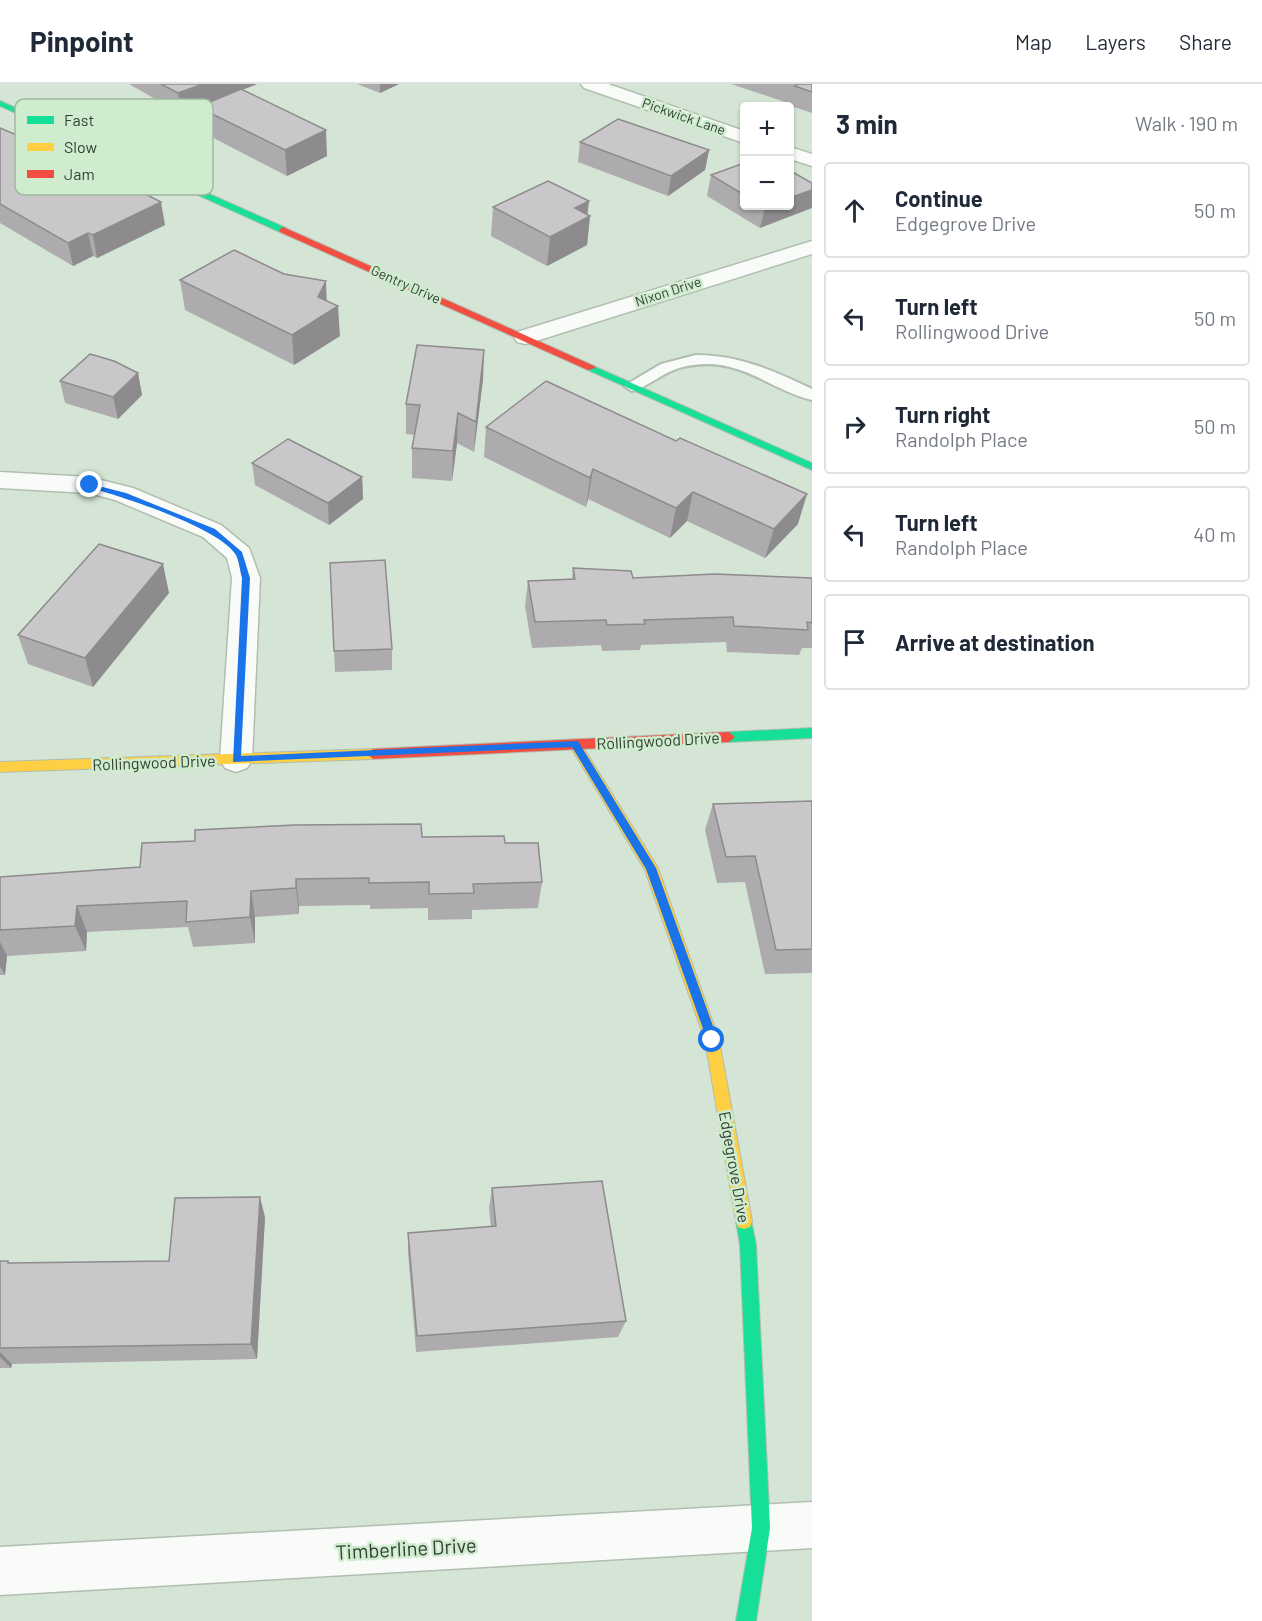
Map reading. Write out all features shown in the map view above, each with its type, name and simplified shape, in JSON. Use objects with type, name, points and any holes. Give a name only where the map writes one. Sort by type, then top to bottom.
[{"type":"street","name":"Pickwick Lane","points":[[590,84],[740,136]]},
{"type":"street","name":"Gentry Drive","points":[[0,103],[15,110]]},
{"type":"street","points":[[794,155],[812,160]]},
{"type":"street","name":"Gentry Drive","points":[[206,195],[812,467]]},
{"type":"street","name":"Nixon Drive","points":[[525,337],[812,247]]},
{"type":"street","points":[[0,480],[90,485],[124,494],[212,531],[239,554],[246,578],[236,760]]},
{"type":"street","name":"Rollingwood Drive","points":[[0,767],[236,760],[812,733]]},
{"type":"street","name":"Edgegrove Drive","points":[[575,744],[651,868],[712,1040],[748,1245],[761,1528],[746,1621]]},
{"type":"street","name":"Timberline Drive","points":[[0,1571],[812,1525]]},
{"type":"lane","points":[[632,386],[678,363],[713,360],[743,364],[812,394]]},
{"type":"building","points":[[161,84],[203,84],[178,93]]},
{"type":"building","points":[[812,84],[812,92],[795,86]]},
{"type":"building","points":[[241,89],[326,130],[285,150],[213,114],[213,101]]},
{"type":"building","points":[[618,119],[709,150],[671,176],[580,142]]},
{"type":"building","points":[[0,128],[15,134],[15,195],[147,195],[161,202],[93,235],[88,233],[68,243],[0,204]]},
{"type":"building","points":[[740,164],[740,193],[711,175]]},
{"type":"building","points":[[794,173],[812,183],[812,190],[794,196]]},
{"type":"building","points":[[548,181],[589,201],[575,208],[590,216],[550,237],[493,207]]},
{"type":"building","points":[[234,250],[284,274],[326,281],[318,297],[338,306],[292,335],[180,280]]},
{"type":"building","points":[[417,345],[484,350],[476,422],[458,413],[453,451],[412,448],[420,405],[406,404]]},
{"type":"building","points":[[90,354],[114,361],[138,373],[113,397],[60,381]]},
{"type":"building","points":[[546,381],[676,441],[680,438],[807,494],[774,529],[693,492],[676,508],[593,469],[590,478],[486,427]]},
{"type":"building","points":[[288,439],[362,477],[328,503],[252,463]]},
{"type":"building","points":[[99,544],[163,564],[85,658],[18,635]]},
{"type":"building","points":[[385,560],[392,649],[334,651],[330,563]]},
{"type":"building","points":[[573,568],[631,571],[633,578],[715,574],[812,578],[812,623],[807,622],[808,630],[734,626],[733,617],[644,620],[645,624],[607,625],[606,620],[535,622],[528,581],[575,579]]},
{"type":"building","points":[[812,801],[812,949],[776,950],[755,856],[726,857],[713,804]]},
{"type":"building","points":[[421,824],[422,837],[504,836],[505,843],[538,843],[542,882],[473,884],[474,893],[429,894],[429,882],[369,883],[369,878],[296,879],[296,888],[251,891],[250,917],[186,922],[187,901],[77,906],[75,926],[0,930],[0,877],[140,867],[142,843],[195,841],[195,830],[295,825]]},
{"type":"building","points":[[602,1181],[626,1321],[417,1336],[408,1233],[496,1226],[492,1188]]},
{"type":"building","points":[[260,1197],[251,1344],[0,1348],[0,1261],[8,1261],[8,1263],[169,1261],[175,1198]]},
{"type":"traffic: fast","points":[[0,103],[15,110]]},
{"type":"traffic: fast","points":[[205,195],[283,230]]},
{"type":"traffic: fast","points":[[591,368],[812,467]]},
{"type":"traffic: fast","points":[[729,737],[812,733]]},
{"type":"traffic: fast","points":[[744,1221],[748,1245],[761,1528],[746,1621]]},
{"type":"traffic: slow","points":[[575,744],[651,868],[712,1040],[744,1221]]},
{"type":"traffic: slow","points":[[0,767],[373,754]]},
{"type":"traffic: jam","points":[[283,230],[591,368]]},
{"type":"traffic: jam","points":[[373,754],[729,737]]},
{"type":"route","points":[[90,485],[124,494],[212,531],[239,554],[246,578],[236,760],[575,744],[651,868],[712,1040]]}]
